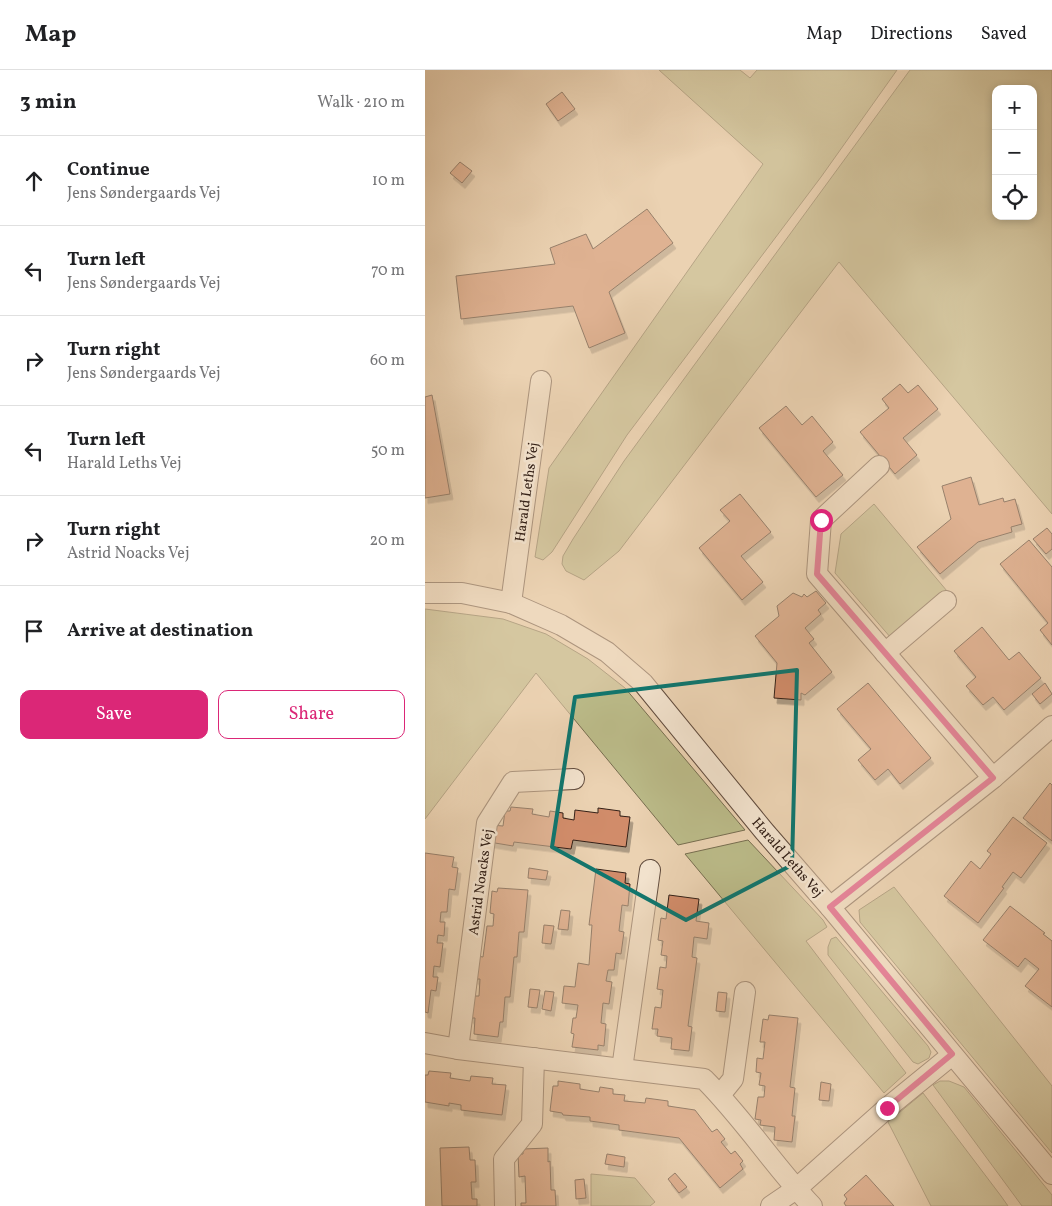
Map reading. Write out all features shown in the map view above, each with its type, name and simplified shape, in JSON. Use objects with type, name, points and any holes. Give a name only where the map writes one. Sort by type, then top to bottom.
[{"type":"street","name":"Harald Leths Vej","points":[[511,603],[541,381]]},
{"type":"street","points":[[879,466],[821,520],[817,574],[993,778]]},
{"type":"street","name":"Harald Leths Vej","points":[[425,593],[462,593],[511,603],[561,625],[607,652],[643,683],[764,831],[830,907],[1052,1174]]},
{"type":"street","points":[[885,653],[946,601]]},
{"type":"street","points":[[830,907],[993,778],[1052,726]]},
{"type":"street","name":"Astrid Noacks Vej","points":[[458,1049],[487,823],[513,782],[573,779]]},
{"type":"street","points":[[622,1069],[650,870]]},
{"type":"street","points":[[720,1095],[733,1079],[745,992]]},
{"type":"street","points":[[425,1044],[705,1080],[720,1095],[796,1189],[813,1206]]},
{"type":"street","points":[[771,1206],[796,1189],[887,1108],[952,1054]]},
{"type":"street","points":[[505,1206],[504,1159],[532,1124],[534,1058]]},
{"type":"highlighted area","points":[[797,670],[792,865],[686,920],[552,847],[575,697]]},
{"type":"green space","points":[[659,70],[740,70],[750,78],[757,70],[897,70],[821,177],[627,435],[552,552],[543,560],[535,557],[549,468],[763,164]]},
{"type":"green space","points":[[910,70],[1052,70],[1052,514],[839,262],[619,551],[584,580],[566,571],[562,564],[563,556],[624,461]]},
{"type":"green space","points":[[874,504],[947,591],[891,638],[835,573],[841,534]]},
{"type":"green space","points":[[425,609],[503,619],[546,634],[588,659],[625,688],[745,830],[678,845],[536,673],[425,819]]},
{"type":"green space","points":[[748,840],[823,920],[827,927],[806,941],[906,1073],[884,1093],[685,854]]},
{"type":"green space","points":[[894,887],[1052,1086],[1052,1153],[860,922],[859,910]]},
{"type":"green space","points":[[836,937],[928,1046],[931,1052],[929,1058],[918,1064],[913,1062],[828,955],[831,939]]},
{"type":"green space","points":[[940,1081],[949,1081],[964,1087],[1052,1195],[1052,1206],[1022,1206],[933,1085]]},
{"type":"green space","points":[[923,1093],[1008,1206],[931,1206],[888,1122]]},
{"type":"green space","points":[[591,1174],[635,1178],[655,1202],[650,1206],[591,1206]]},
{"type":"building","points":[[562,92],[575,109],[558,121],[546,104]]},
{"type":"building","points":[[460,162],[472,171],[462,183],[450,173]]},
{"type":"building","points":[[647,209],[673,243],[609,292],[625,333],[589,348],[573,306],[461,319],[456,276],[555,264],[550,248],[586,234],[593,249]]},
{"type":"building","points":[[900,384],[908,393],[918,385],[938,409],[903,438],[917,455],[895,474],[860,432],[889,408],[882,399]]},
{"type":"building","points":[[432,395],[450,494],[425,498],[425,397]]},
{"type":"building","points":[[786,406],[802,425],[812,416],[833,442],[823,451],[843,475],[816,497],[759,428]]},
{"type":"building","points":[[971,477],[979,505],[1003,498],[1004,502],[1015,499],[1022,524],[1011,527],[1012,532],[978,542],[940,574],[917,547],[951,519],[942,486]]},
{"type":"building","points":[[740,494],[771,532],[741,556],[763,582],[742,600],[699,548],[730,521],[720,510]]},
{"type":"building","points":[[1047,528],[1052,534],[1052,549],[1046,554],[1033,539]]},
{"type":"building","points":[[1029,540],[1052,567],[1052,645],[1040,630],[1048,623],[1000,564]]},
{"type":"building","points":[[816,591],[826,603],[818,610],[821,614],[805,628],[814,639],[809,643],[832,672],[805,695],[801,693],[801,700],[774,698],[777,663],[755,636],[779,616],[777,606],[793,593],[802,597],[804,594],[807,597]]},
{"type":"building","points":[[982,627],[1009,660],[1019,652],[1041,678],[1004,710],[993,697],[983,705],[966,686],[976,677],[954,651]]},
{"type":"building","points":[[868,683],[931,758],[900,784],[888,769],[875,780],[858,760],[871,749],[837,709]]},
{"type":"building","points":[[1045,683],[1052,694],[1040,704],[1032,694]]},
{"type":"building","points":[[1050,783],[1052,785],[1052,841],[1023,818]]},
{"type":"building","points":[[511,807],[533,809],[532,814],[549,817],[550,811],[563,813],[563,818],[574,820],[575,810],[598,813],[598,808],[620,811],[620,816],[630,817],[626,847],[573,840],[571,849],[514,842],[513,846],[489,842],[491,825],[503,826],[505,811],[510,811]]},
{"type":"building","points":[[1013,817],[1047,843],[1021,878],[1013,872],[1002,887],[1004,888],[978,923],[944,896],[971,861],[980,869],[991,854],[987,851]]},
{"type":"building","points":[[425,853],[454,857],[452,867],[458,868],[455,890],[449,889],[447,912],[441,912],[440,922],[445,922],[444,936],[438,935],[437,943],[443,943],[440,967],[434,966],[433,977],[438,977],[436,991],[431,990],[428,1013],[425,1012]]},
{"type":"building","points":[[529,868],[548,871],[546,880],[528,878]]},
{"type":"building","points":[[596,869],[626,873],[625,883],[630,884],[628,906],[622,905],[619,931],[624,932],[621,954],[616,953],[614,970],[608,970],[606,981],[612,982],[609,1004],[603,1003],[601,1023],[606,1024],[604,1046],[598,1045],[598,1050],[572,1047],[574,1034],[571,1033],[573,1018],[576,1018],[578,1005],[562,1003],[564,986],[575,987],[578,963],[589,965],[592,925],[589,925]]},
{"type":"building","points":[[498,888],[528,890],[524,932],[519,932],[517,957],[514,957],[510,997],[505,997],[503,1022],[500,1022],[498,1037],[474,1034],[475,1018],[470,1018],[472,996],[479,996],[480,979],[475,979],[477,956],[483,957],[487,926],[493,926],[494,914],[490,913],[492,891],[497,892]]},
{"type":"building","points":[[669,895],[699,899],[696,921],[709,923],[707,939],[694,937],[692,957],[697,958],[688,1026],[692,1027],[689,1051],[671,1049],[672,1038],[657,1036],[658,1029],[652,1029],[655,1007],[661,1008],[663,990],[657,989],[660,967],[666,968],[667,956],[661,955],[663,941],[658,940],[661,918],[666,919]]},
{"type":"building","points":[[1010,906],[1045,933],[1043,934],[1052,941],[1052,1007],[1025,986],[1039,969],[1025,958],[1018,967],[983,940]]},
{"type":"building","points":[[561,910],[570,911],[568,930],[558,929]]},
{"type":"building","points":[[544,925],[554,926],[551,944],[542,943]]},
{"type":"building","points":[[530,989],[540,990],[537,1008],[528,1007]]},
{"type":"building","points":[[545,991],[554,992],[551,1011],[542,1009]]},
{"type":"building","points":[[718,992],[727,993],[725,1012],[716,1011]]},
{"type":"building","points":[[769,1015],[798,1018],[790,1087],[795,1088],[792,1116],[795,1116],[792,1142],[774,1140],[775,1127],[760,1125],[761,1120],[755,1119],[758,1097],[764,1097],[765,1086],[759,1085],[761,1073],[756,1072],[757,1058],[763,1059],[765,1042],[760,1042],[763,1019],[768,1020]]},
{"type":"building","points":[[429,1071],[451,1073],[450,1078],[470,1081],[471,1076],[493,1078],[492,1084],[506,1085],[502,1115],[461,1110],[461,1105],[449,1103],[449,1106],[425,1102],[425,1075],[428,1075]]},
{"type":"building","points":[[558,1081],[580,1084],[580,1089],[599,1092],[600,1087],[613,1089],[613,1094],[625,1095],[624,1101],[645,1103],[646,1098],[668,1101],[668,1106],[695,1110],[712,1132],[717,1129],[725,1139],[721,1142],[731,1154],[735,1151],[743,1161],[740,1164],[743,1169],[720,1188],[679,1138],[619,1130],[619,1125],[590,1121],[590,1117],[563,1115],[562,1113],[550,1111],[553,1086],[558,1086]]},
{"type":"building","points":[[821,1082],[831,1084],[829,1101],[819,1100]]},
{"type":"building","points":[[469,1147],[470,1160],[475,1160],[476,1182],[471,1182],[472,1199],[477,1199],[477,1206],[442,1206],[440,1148]]},
{"type":"building","points":[[548,1148],[551,1190],[555,1190],[556,1206],[521,1206],[521,1203],[526,1203],[525,1176],[519,1177],[518,1154],[523,1154],[523,1149]]},
{"type":"building","points":[[607,1154],[625,1157],[624,1167],[605,1164]]},
{"type":"building","points":[[675,1173],[687,1187],[679,1193],[668,1179]]},
{"type":"building","points":[[866,1175],[894,1206],[846,1206],[844,1203],[847,1199],[844,1195]]},
{"type":"building","points":[[584,1179],[586,1198],[576,1199],[575,1180]]},
{"type":"route","points":[[821,520],[817,574],[993,778],[830,907],[952,1054],[887,1108]]}]
